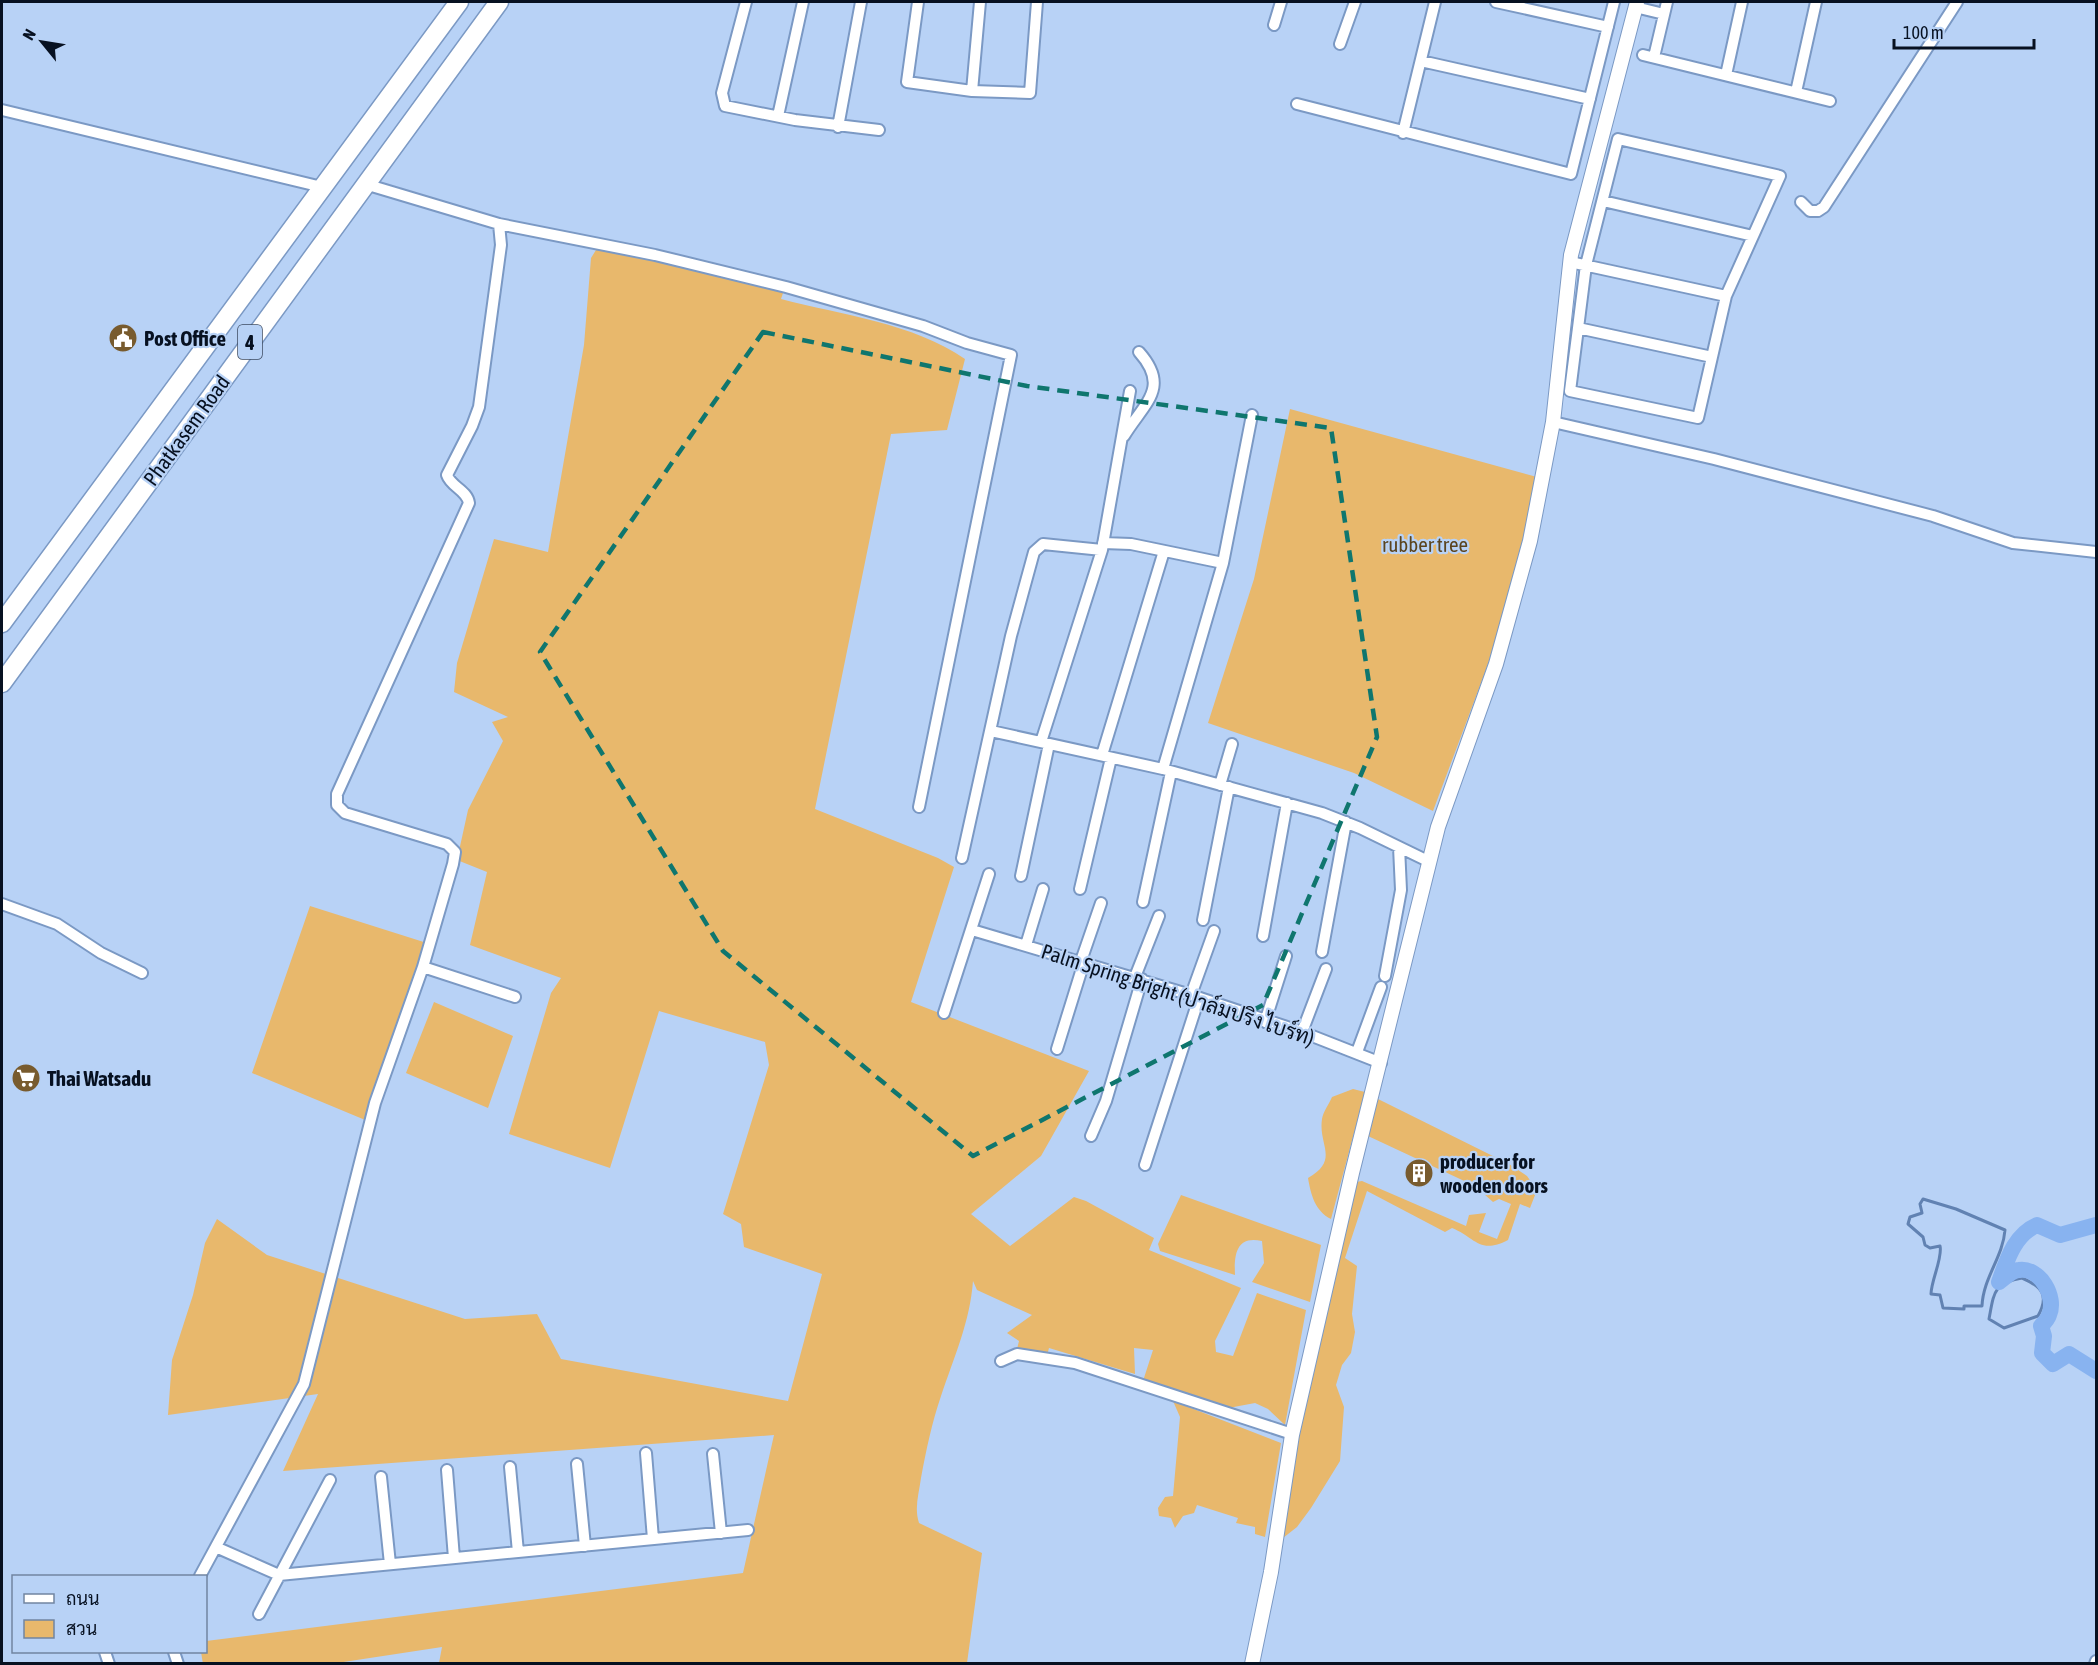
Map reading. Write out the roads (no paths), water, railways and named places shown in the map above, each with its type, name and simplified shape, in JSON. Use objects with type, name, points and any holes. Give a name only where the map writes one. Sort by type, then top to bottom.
[{"type":"highway","name":"Phatkasem Road","points":[[2,623],[459,2]]},
{"type":"highway","name":"Phatkasem Road","points":[[2,683],[499,2]]},
{"type":"street","points":[[746,2],[722,93],[725,106],[838,127],[879,130]]},
{"type":"street","points":[[778,116],[803,2]]},
{"type":"street","points":[[838,127],[861,2]]},
{"type":"street","points":[[918,2],[907,82],[972,91],[1030,93],[1037,2]]},
{"type":"street","points":[[972,91],[980,2]]},
{"type":"street","points":[[1274,25],[1281,2]]},
{"type":"street","points":[[1340,44],[1355,2]]},
{"type":"street","points":[[1403,133],[1436,2]]},
{"type":"street","points":[[1496,2],[1608,27]]},
{"type":"street","points":[[1297,104],[1403,133],[1571,174],[1614,2]]},
{"type":"street","points":[[1667,2],[1648,56],[1830,101]]},
{"type":"street","points":[[1726,75],[1742,2]]},
{"type":"street","points":[[1796,92],[1816,2]]},
{"type":"street","points":[[1801,202],[1810,211],[1818,212],[1824,207],[1957,2]]},
{"type":"street","points":[[1252,1664],[1271,1572],[1292,1434],[1333,1252],[1438,827],[1499,652],[1530,541],[1553,422],[1570,262],[1636,4],[1664,14]]},
{"type":"street","points":[[1421,61],[1590,99]]},
{"type":"street","points":[[2,110],[322,187]]},
{"type":"street","points":[[1618,138],[1780,176],[1726,296],[1698,418],[1570,391],[1586,265],[1602,201],[1618,138]]},
{"type":"street","points":[[365,184],[499,224],[655,255],[786,287],[923,326],[967,343],[1011,355],[920,807]]},
{"type":"street","points":[[1602,201],[1753,236]]},
{"type":"street","points":[[201,1575],[218,1548],[304,1384],[375,1103],[423,967],[455,852],[447,844],[345,813],[337,805],[337,794],[469,503],[468,496],[449,480],[447,475],[479,407],[500,256],[499,224]]},
{"type":"street","points":[[1570,262],[1726,296]]},
{"type":"street","points":[[1578,328],[1712,357]]},
{"type":"street","points":[[1121,441],[1148,402],[1155,383],[1151,366],[1139,352]]},
{"type":"street","points":[[1021,876],[1045,743],[1102,547],[1130,391]]},
{"type":"street","points":[[1143,902],[1167,771],[1223,563],[1252,415]]},
{"type":"street","points":[[1553,422],[1714,459],[1933,516],[2013,543],[2097,552]]},
{"type":"street","points":[[962,858],[992,731],[1011,636],[1036,549],[1043,544],[1102,547],[1131,544],[1223,563]]},
{"type":"street","points":[[1080,890],[1106,757],[1164,550]]},
{"type":"street","points":[[992,731],[1167,771],[1287,803],[1346,822],[1430,862]]},
{"type":"street","points":[[1203,920],[1232,744]]},
{"type":"street","points":[[1263,936],[1287,803]]},
{"type":"street","points":[[1322,952],[1346,822]]},
{"type":"street","points":[[1357,1052],[1383,981],[1401,890],[1399,847]]},
{"type":"street","points":[[944,1013],[989,874]]},
{"type":"street","points":[[1026,945],[1043,888]]},
{"type":"street","points":[[1057,1049],[1101,903]]},
{"type":"street","points":[[2,904],[57,924],[101,953],[142,973]]},
{"type":"street","points":[[1091,1136],[1106,1101],[1138,978],[1159,916]]},
{"type":"street","name":"Palm Spring Bright (ปาล์มปริง ไบร์ท)","points":[[972,930],[1138,978],[1265,1022],[1302,1032],[1381,1063]]},
{"type":"street","points":[[1145,1165],[1214,931]]},
{"type":"street","points":[[1265,1022],[1286,956]]},
{"type":"street","points":[[423,967],[515,997]]},
{"type":"street","points":[[1302,1032],[1326,969]]},
{"type":"street","points":[[1001,1361],[1017,1354],[1075,1363],[1292,1434]]},
{"type":"street","points":[[646,1454],[653,1539]]},
{"type":"street","points":[[713,1454],[721,1533]]},
{"type":"street","points":[[577,1464],[585,1546]]},
{"type":"street","points":[[510,1467],[518,1552]]},
{"type":"street","points":[[447,1470],[454,1558]]},
{"type":"street","points":[[381,1477],[390,1564]]},
{"type":"street","points":[[259,1614],[330,1480]]},
{"type":"street","points":[[218,1548],[279,1575],[748,1530]]},
{"type":"waterway","points":[[1923,1199],[1956,1209],[2005,1230],[2001,1249],[1986,1286],[1982,1306],[1964,1306],[1964,1309],[1943,1308],[1940,1295],[1931,1294],[1940,1256],[1940,1246],[1930,1248],[1925,1245],[1923,1237],[1908,1224],[1910,1217],[1922,1213],[1920,1204],[1923,1199]]},
{"type":"waterway","points":[[1999,1282],[2012,1249],[2029,1229],[2037,1225],[2060,1235],[2096,1225]]},
{"type":"waterway","points":[[1999,1282],[2016,1270],[2027,1270],[2040,1278],[2051,1300],[2048,1318],[2041,1326],[2044,1336],[2042,1353],[2053,1364],[2069,1354],[2096,1371]]},
{"type":"waterway","points":[[2022,1278],[2035,1285],[2042,1293],[2041,1309],[2038,1316],[2004,1328],[1989,1319],[1994,1296],[2000,1286],[2022,1278]]},
{"type":"place","name":"Post Office","points":[[123,338]]},
{"type":"place","name":"Thai Watsadu","points":[[26,1078]]},
{"type":"place","name":"producer for wooden doors","points":[[1419,1173]]},
{"type":"park label","name":"rubber tree","points":[[1425,544]]}]
